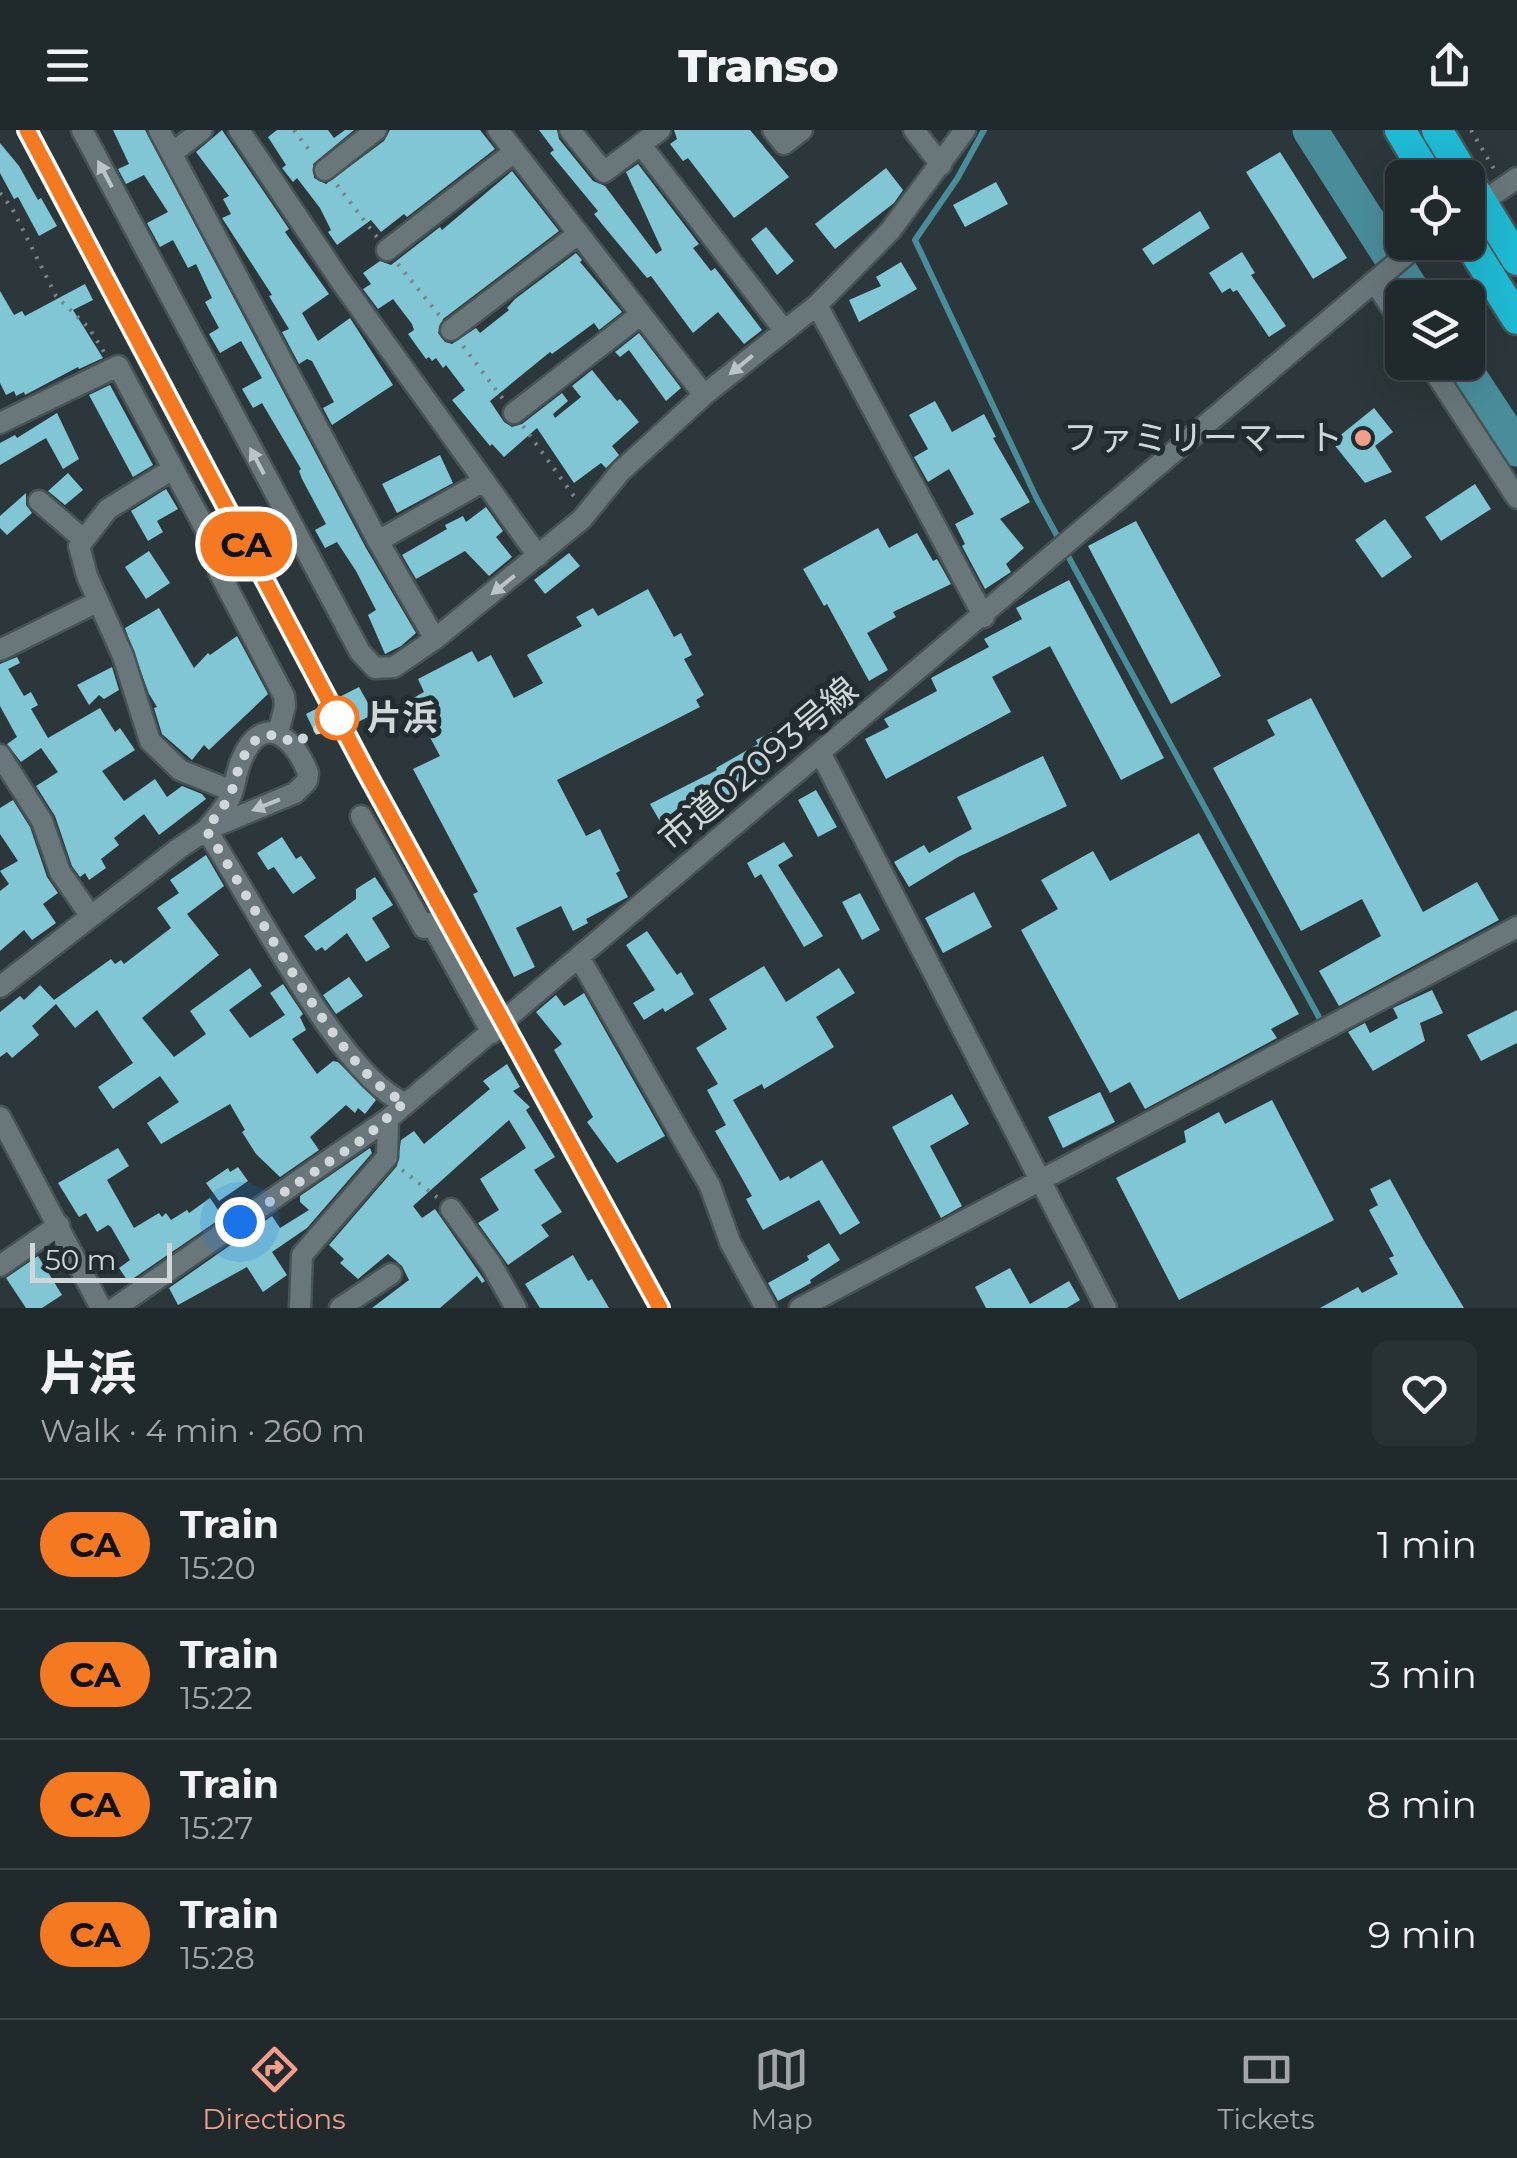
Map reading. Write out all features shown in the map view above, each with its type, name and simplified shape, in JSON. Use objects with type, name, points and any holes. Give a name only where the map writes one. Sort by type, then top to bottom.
[{"type":"highway","points":[[1400,130],[1418,160]]},
{"type":"highway","points":[[1438,130],[1461,160]]},
{"type":"highway","points":[[1485,192],[1517,260]]},
{"type":"highway","points":[[1480,260],[1517,320]]},
{"type":"street","points":[[82,130],[366,662],[375,668],[394,667],[538,556],[582,519],[621,471],[704,395],[818,305],[890,231],[965,130]]},
{"type":"street","points":[[159,130],[378,542],[435,638]]},
{"type":"street","points":[[172,153],[202,130]]},
{"type":"street","points":[[239,130],[342,283],[538,556]]},
{"type":"street","points":[[324,170],[376,130]]},
{"type":"street","points":[[498,130],[704,395]]},
{"type":"street","points":[[570,130],[604,172],[660,130]]},
{"type":"street","points":[[773,130],[784,144],[802,130]]},
{"type":"street","points":[[914,130],[942,165]]},
{"type":"street","points":[[641,145],[784,330]]},
{"type":"street","points":[[387,250],[514,152]]},
{"type":"street","points":[[451,330],[578,234]]},
{"type":"street","name":"市道02093号線","points":[[115,1308],[388,1119],[1400,260]]},
{"type":"street","points":[[1377,280],[1385,294]]},
{"type":"street","points":[[818,305],[984,617]]},
{"type":"street","points":[[514,414],[640,315]]},
{"type":"street","points":[[0,423],[118,366],[222,560],[219,572],[284,696],[278,734]]},
{"type":"street","points":[[1440,380],[1517,498]]},
{"type":"street","points":[[163,475],[108,509],[79,546],[97,602],[123,656],[150,740],[180,770],[232,790]]},
{"type":"street","points":[[378,542],[484,481]]},
{"type":"street","points":[[39,500],[84,540]]},
{"type":"street","points":[[0,650],[97,602]]},
{"type":"street","points":[[0,987],[206,830],[282,799],[307,782],[308,772],[294,744],[278,734],[266,734],[250,744],[232,790],[206,830]]},
{"type":"street","points":[[821,754],[1106,1308]]},
{"type":"street","points":[[0,755],[42,821],[60,872],[90,915]]},
{"type":"street","points":[[362,816],[424,928],[431,922],[492,1032]]},
{"type":"street","points":[[206,830],[328,1028],[384,1090],[405,1102]]},
{"type":"street","points":[[800,1308],[1517,927]]},
{"type":"street","points":[[579,957],[710,1186],[730,1242],[766,1308]]},
{"type":"street","points":[[0,1118],[101,1308]]},
{"type":"street","points":[[300,1308],[302,1255],[387,1157],[388,1119]]},
{"type":"street","points":[[451,1209],[491,1264],[516,1308]]},
{"type":"street","points":[[0,1266],[59,1225]]},
{"type":"street","points":[[340,1308],[392,1274]]},
{"type":"path","points":[[1471,130],[1478,160]]},
{"type":"path","points":[[0,193],[12,208],[56,296],[89,328],[118,366]]},
{"type":"path","points":[[387,1157],[451,1209]]},
{"type":"building","points":[[113,130],[145,130],[366,548],[416,633],[401,646],[385,654],[368,615],[376,610],[356,571],[337,542],[325,548],[315,530],[326,524],[302,479],[301,469],[262,403],[253,408],[242,389],[262,378],[241,341],[220,353],[209,334],[219,328],[205,302],[212,298],[196,264],[188,268],[173,240],[160,247],[147,223],[168,212],[144,175],[126,184],[118,169],[129,164]]},
{"type":"building","points":[[222,130],[329,294],[302,313],[318,341],[350,318],[393,385],[332,425],[323,408],[334,402],[312,361],[307,359],[299,364],[282,332],[289,329],[269,296],[272,295],[222,218],[231,214],[223,199],[229,196],[196,152]]},
{"type":"building","points":[[277,130],[328,130],[334,138],[345,130],[354,130],[313,164],[314,178],[326,184],[384,141],[390,130],[480,130],[495,149],[407,217],[404,214],[381,232],[371,220],[337,245],[320,208],[297,178],[293,182],[282,168],[286,165],[268,137]]},
{"type":"building","points":[[539,130],[557,130],[559,139],[593,181],[605,186],[656,254],[662,250],[626,172],[638,164],[699,244],[693,248],[711,271],[715,268],[762,330],[744,344],[718,312],[693,333],[651,276],[647,278],[594,214],[598,211],[550,153],[554,150]]},
{"type":"building","points":[[674,130],[750,130],[789,177],[734,218],[688,158],[683,161],[670,144],[677,139]]},
{"type":"building","points":[[0,143],[57,226],[39,236],[0,173]]},
{"type":"building","points":[[1280,152],[1347,258],[1313,279],[1246,172]]},
{"type":"building","points":[[886,168],[903,190],[894,203],[835,249],[815,224]]},
{"type":"building","points":[[512,171],[559,231],[443,319],[438,333],[452,344],[476,328],[480,333],[509,310],[515,299],[576,253],[622,312],[599,330],[594,323],[550,352],[490,401],[512,427],[522,424],[562,393],[568,401],[553,414],[555,418],[581,397],[572,386],[592,370],[639,422],[612,446],[619,455],[606,468],[601,463],[574,483],[537,428],[504,457],[490,446],[452,400],[465,390],[446,365],[443,368],[436,358],[426,359],[408,334],[414,330],[412,324],[393,299],[378,309],[363,289],[371,284],[363,273],[380,261],[391,265],[440,227],[442,230]]},
{"type":"building","points":[[996,182],[1008,204],[965,227],[953,205]]},
{"type":"building","points":[[1200,211],[1210,228],[1153,265],[1142,249]]},
{"type":"building","points":[[766,227],[794,261],[777,275],[751,239]]},
{"type":"building","points":[[1242,252],[1255,273],[1251,275],[1286,326],[1269,337],[1237,290],[1233,292],[1230,288],[1222,293],[1209,273]]},
{"type":"building","points":[[901,262],[917,289],[859,322],[849,300],[881,286],[876,277]]},
{"type":"building","points":[[85,284],[93,300],[73,310],[103,358],[25,395],[24,392],[16,396],[14,391],[6,395],[0,383],[0,291],[14,315],[22,311],[25,316]]},
{"type":"building","points":[[639,333],[681,388],[666,401],[629,350],[620,357],[615,352]]},
{"type":"building","points":[[110,385],[153,465],[133,477],[89,395]]},
{"type":"building","points":[[935,401],[952,432],[984,414],[996,437],[993,438],[1030,502],[1000,519],[1024,548],[1006,564],[1011,572],[985,589],[955,524],[974,514],[949,469],[928,482],[914,457],[928,449],[909,415]]},
{"type":"building","points":[[1374,408],[1393,432],[1375,446],[1392,472],[1365,483],[1332,442]]},
{"type":"building","points":[[57,413],[79,459],[63,469],[46,438],[0,465],[0,443],[15,435],[17,438]]},
{"type":"building","points":[[440,455],[453,483],[397,513],[382,484]]},
{"type":"building","points":[[68,473],[83,490],[65,505],[48,491]]},
{"type":"building","points":[[1475,484],[1491,509],[1441,541],[1425,517]]},
{"type":"building","points":[[166,489],[178,509],[157,521],[163,532],[148,541],[131,511]]},
{"type":"building","points":[[26,493],[26,505],[32,513],[7,535],[0,528],[0,516]]},
{"type":"building","points":[[486,507],[503,531],[496,537],[512,557],[489,576],[465,551],[416,579],[402,555],[447,529],[445,525],[463,516],[466,522]]},
{"type":"building","points":[[1385,519],[1412,557],[1382,578],[1355,540]]},
{"type":"building","points":[[1136,521],[1221,676],[1171,704],[1088,546]]},
{"type":"building","points":[[878,528],[889,548],[917,533],[951,584],[893,612],[896,617],[867,633],[888,670],[869,681],[803,569]]},
{"type":"building","points":[[149,551],[170,583],[146,599],[125,567]]},
{"type":"building","points":[[569,553],[580,566],[545,594],[534,580]]},
{"type":"building","points":[[1069,580],[1164,758],[1121,780],[1050,646],[992,677],[1011,712],[886,779],[865,739],[889,727],[884,719],[937,691],[931,678],[989,647],[984,639],[1022,619],[1016,608]]},
{"type":"building","points":[[648,589],[674,637],[681,633],[692,655],[684,659],[704,695],[696,700],[700,707],[557,780],[586,836],[600,829],[628,897],[586,919],[588,923],[573,931],[561,906],[516,928],[535,967],[514,977],[473,894],[478,892],[413,769],[440,756],[410,700],[424,692],[418,679],[472,651],[478,662],[491,655],[514,698],[543,683],[527,655],[582,626],[576,617],[593,608],[598,616]]},
{"type":"building","points":[[159,608],[194,668],[208,653],[237,636],[268,694],[209,750],[204,745],[192,760],[162,734],[154,708],[157,707],[125,628]]},
{"type":"building","points":[[17,657],[20,663],[8,669],[24,696],[31,692],[38,705],[31,709],[48,738],[100,708],[115,732],[120,728],[135,750],[102,771],[124,801],[155,779],[167,797],[182,786],[206,799],[159,835],[144,814],[114,838],[119,845],[101,859],[106,868],[89,880],[85,873],[80,877],[72,866],[55,816],[36,786],[58,772],[41,748],[21,762],[7,744],[17,737],[0,706],[0,664]]},
{"type":"building","points":[[112,667],[119,690],[104,699],[99,695],[89,705],[77,685]]},
{"type":"building","points":[[359,687],[374,714],[326,738],[323,731],[316,735],[306,714]]},
{"type":"building","points":[[1311,698],[1423,912],[1477,882],[1499,920],[1339,1006],[1319,971],[1381,936],[1362,899],[1301,931],[1213,768],[1275,735],[1267,720]]},
{"type":"building","points":[[782,727],[793,750],[757,767],[763,780],[719,801],[722,806],[684,824],[686,828],[669,837],[650,804],[717,770],[758,744],[756,740]]},
{"type":"building","points":[[1043,756],[1067,806],[958,857],[909,887],[894,862],[924,845],[929,853],[972,829],[957,797]]},
{"type":"building","points":[[816,790],[837,827],[818,837],[798,800]]},
{"type":"building","points":[[13,800],[30,827],[47,877],[58,893],[43,904],[56,923],[32,940],[24,930],[0,951],[0,891],[9,884],[0,871],[18,861],[0,834],[0,808]]},
{"type":"building","points":[[1199,833],[1299,1014],[1271,1029],[1277,1038],[1145,1109],[1130,1082],[1110,1093],[1021,930],[1058,909],[1041,880],[1093,851],[1110,881]]},
{"type":"building","points":[[282,837],[296,859],[301,856],[316,878],[293,894],[274,867],[268,870],[257,853]]},
{"type":"building","points":[[784,842],[793,856],[778,865],[823,936],[804,947],[761,874],[755,878],[747,863]]},
{"type":"building","points":[[206,855],[224,886],[187,914],[219,955],[142,1018],[174,1057],[206,1034],[190,1011],[250,968],[262,986],[229,1010],[250,1038],[285,1015],[270,993],[283,984],[303,1014],[300,1017],[306,1030],[292,1039],[317,1074],[333,1061],[338,1062],[376,1100],[365,1114],[358,1108],[355,1113],[346,1105],[310,1137],[319,1150],[280,1177],[256,1154],[230,1104],[161,1144],[147,1123],[179,1102],[160,1076],[113,1109],[98,1087],[133,1063],[97,1010],[75,1028],[56,1004],[32,1026],[39,1035],[12,1058],[7,1052],[0,1057],[0,1012],[20,996],[24,1000],[40,985],[54,1000],[111,959],[115,964],[121,960],[124,964],[171,928],[157,908],[179,893],[170,880]]},
{"type":"building","points":[[375,877],[393,905],[372,918],[390,947],[366,962],[347,933],[325,951],[322,947],[316,951],[304,936],[356,899],[356,889]]},
{"type":"building","points":[[974,892],[992,927],[943,953],[925,918]]},
{"type":"building","points":[[860,893],[880,930],[862,940],[842,902]]},
{"type":"building","points":[[647,931],[694,994],[644,1020],[633,1003],[655,990],[626,945]]},
{"type":"building","points":[[764,966],[786,1002],[839,968],[855,993],[816,1017],[834,1047],[764,1089],[762,1084],[733,1100],[780,1181],[822,1160],[860,1223],[840,1235],[819,1200],[763,1230],[746,1199],[752,1196],[715,1131],[726,1125],[707,1090],[718,1084],[696,1048],[727,1029],[709,999]]},
{"type":"building","points":[[349,977],[363,996],[336,1014],[323,995]]},
{"type":"building","points":[[1432,990],[1443,1013],[1420,1023],[1425,1041],[1373,1071],[1348,1032],[1365,1023],[1370,1033],[1398,1018],[1393,1008]]},
{"type":"building","points":[[584,993],[665,1136],[617,1163],[587,1122],[593,1117],[554,1050],[562,1044],[536,1012],[556,995],[564,1006]]},
{"type":"building","points":[[1517,1010],[1517,1043],[1481,1061],[1467,1035]]},
{"type":"building","points":[[507,1064],[520,1087],[513,1091],[530,1107],[526,1110],[555,1157],[534,1170],[562,1212],[541,1225],[549,1236],[508,1265],[478,1223],[499,1210],[480,1179],[526,1148],[509,1120],[413,1206],[422,1218],[435,1209],[485,1281],[482,1283],[477,1276],[440,1308],[372,1308],[409,1280],[402,1266],[388,1254],[358,1279],[340,1263],[344,1259],[329,1245],[397,1166],[401,1140],[414,1131],[424,1144],[490,1089],[483,1081]]},
{"type":"building","points":[[1100,1092],[1115,1122],[1063,1148],[1048,1117]]},
{"type":"building","points":[[952,1094],[969,1124],[930,1146],[962,1206],[941,1218],[892,1127]]},
{"type":"building","points":[[1272,1100],[1334,1220],[1179,1300],[1116,1178],[1186,1142],[1184,1131],[1219,1112],[1225,1124]]},
{"type":"building","points":[[118,1148],[129,1166],[107,1180],[134,1228],[159,1213],[162,1217],[166,1213],[171,1220],[187,1210],[189,1213],[210,1198],[223,1217],[131,1280],[119,1268],[130,1260],[111,1227],[97,1232],[86,1213],[79,1217],[58,1183]]},
{"type":"building","points":[[370,1148],[372,1153],[307,1228],[272,1252],[287,1275],[263,1292],[247,1267],[178,1305],[169,1288],[272,1216],[280,1228],[309,1210],[300,1202],[300,1196]]},
{"type":"building","points":[[238,1167],[248,1181],[219,1201],[206,1183],[228,1168],[230,1172]]},
{"type":"building","points":[[1390,1179],[1464,1308],[1320,1308],[1358,1287],[1362,1293],[1398,1274],[1389,1258],[1394,1256],[1369,1210],[1378,1205],[1370,1189]]},
{"type":"building","points":[[829,1243],[840,1260],[811,1283],[778,1301],[768,1283],[809,1260],[807,1256]]},
{"type":"building","points":[[573,1255],[609,1308],[540,1308],[525,1284]]},
{"type":"building","points":[[38,1256],[62,1295],[42,1308],[26,1308],[6,1278]]},
{"type":"building","points":[[1010,1268],[1030,1304],[1069,1281],[1080,1300],[1067,1308],[986,1308],[975,1287]]},
{"type":"waterway","points":[[984,130],[957,179],[915,240],[1036,497],[1321,1021]]},
{"type":"waterway","points":[[1310,130],[1406,280]]},
{"type":"waterway","points":[[1472,380],[1517,449]]},
{"type":"railway","points":[[27,130],[346,734],[660,1308]]},
{"type":"train","name":"CA","points":[[27,130],[502,1025],[660,1308]]},
{"type":"place","name":"ファミリーマート","points":[[1363,438]]},
{"type":"place","name":"片浜","points":[[337,718]]},
{"type":"route","points":[[240,1222],[366,1137],[405,1102],[384,1090],[328,1028],[206,830],[230,797],[241,760],[257,738],[278,734],[294,744],[337,718]]}]
